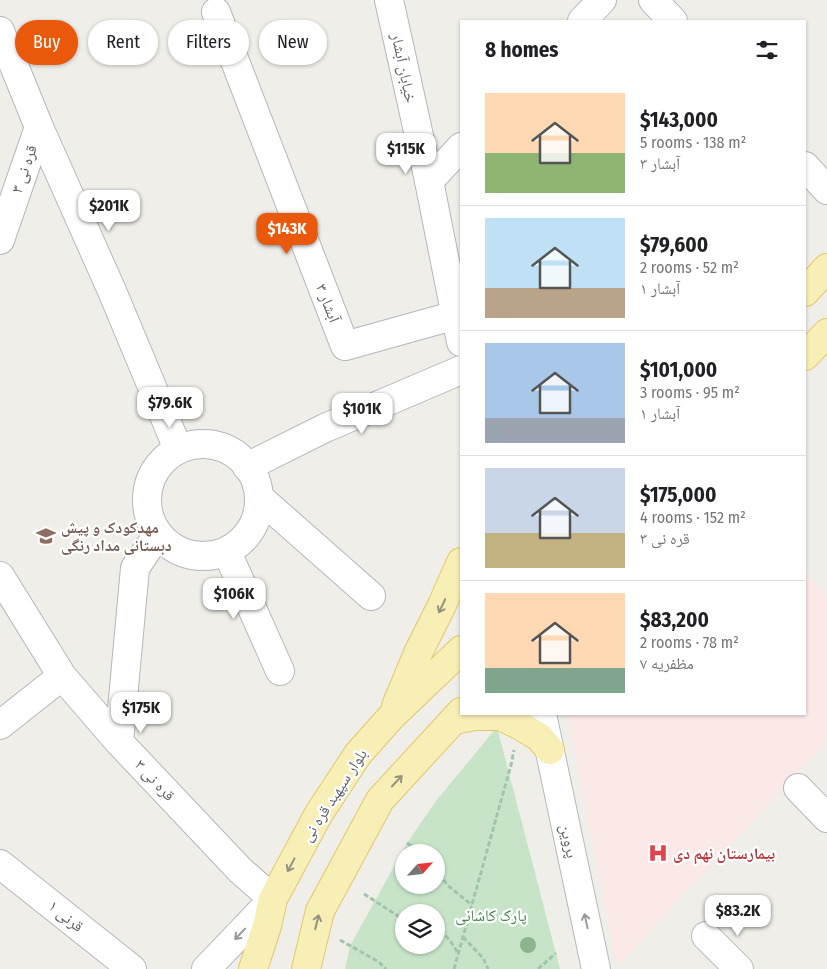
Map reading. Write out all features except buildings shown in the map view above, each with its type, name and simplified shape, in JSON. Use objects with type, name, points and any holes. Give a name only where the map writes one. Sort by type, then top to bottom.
[{"type":"main road","points":[[806,291],[827,268]]},
{"type":"main road","points":[[806,355],[827,332]]},
{"type":"main road","points":[[391,717],[460,564]]},
{"type":"main road","name":"بلوار سپهبد قره نی","points":[[253,969],[267,926],[273,899],[318,815],[358,754],[391,717],[460,651]]},
{"type":"main road","points":[[306,969],[320,911],[380,800],[457,716],[500,716],[538,719]]},
{"type":"street","name":"خیابان آبشار","points":[[389,0],[429,181],[460,337]]},
{"type":"street","points":[[583,20],[602,0]]},
{"type":"street","points":[[653,0],[672,20]]},
{"type":"street","name":"آبشار ۳","points":[[216,12],[345,346],[456,315]]},
{"type":"street","points":[[0,31],[39,126],[112,290],[178,449]]},
{"type":"street","name":"قره نی ۳","points":[[0,240],[39,126]]},
{"type":"street","points":[[429,181],[460,148]]},
{"type":"street","points":[[806,167],[827,190]]},
{"type":"street","points":[[248,467],[326,428],[460,370]]},
{"type":"street","points":[[200,444],[222,447],[241,458],[248,467],[254,476],[260,498],[256,520],[245,539],[227,552],[206,557],[184,554],[164,543],[151,525],[146,503],[149,482],[160,462],[178,449],[200,444]]},
{"type":"street","points":[[260,498],[371,596]]},
{"type":"street","points":[[120,742],[135,568],[158,534]]},
{"type":"street","points":[[227,552],[280,671]]},
{"type":"street","name":"قره نی ۳","points":[[0,576],[62,676],[120,742],[240,870],[273,899]]},
{"type":"street","points":[[0,725],[62,676]]},
{"type":"street","name":"پروین","points":[[538,719],[550,750],[596,969]]},
{"type":"street","points":[[798,788],[827,818]]},
{"type":"street","name":"قرنی ۱","points":[[0,864],[132,969]]},
{"type":"street","points":[[206,969],[273,899]]},
{"type":"street","points":[[706,936],[739,969]]},
{"type":"path","points":[[454,968],[511,765],[538,719]]},
{"type":"path","points":[[445,882],[472,905]]},
{"type":"path","points":[[364,894],[395,914]]},
{"type":"path","points":[[445,935],[458,953]]},
{"type":"path","points":[[463,937],[483,958],[488,969]]},
{"type":"path","points":[[340,940],[380,962],[386,969]]},
{"type":"path","points":[[538,969],[556,953]]},
{"type":"shaded area","name":"بیمارستان نهم دی","points":[[806,574],[827,595],[827,741],[617,966],[567,715],[806,715]]},
{"type":"green space","name":"پارک کاشانی","points":[[497,727],[560,969],[345,969],[350,946],[395,865],[395,894],[445,894],[445,844],[407,843],[436,801]]},
{"type":"place","name":"مهدکودک و پیش دبستانی مداد رنگی","points":[[46,536]]},
{"type":"place","name":"بیمارستان نهم دی","points":[[658,853]]}]
